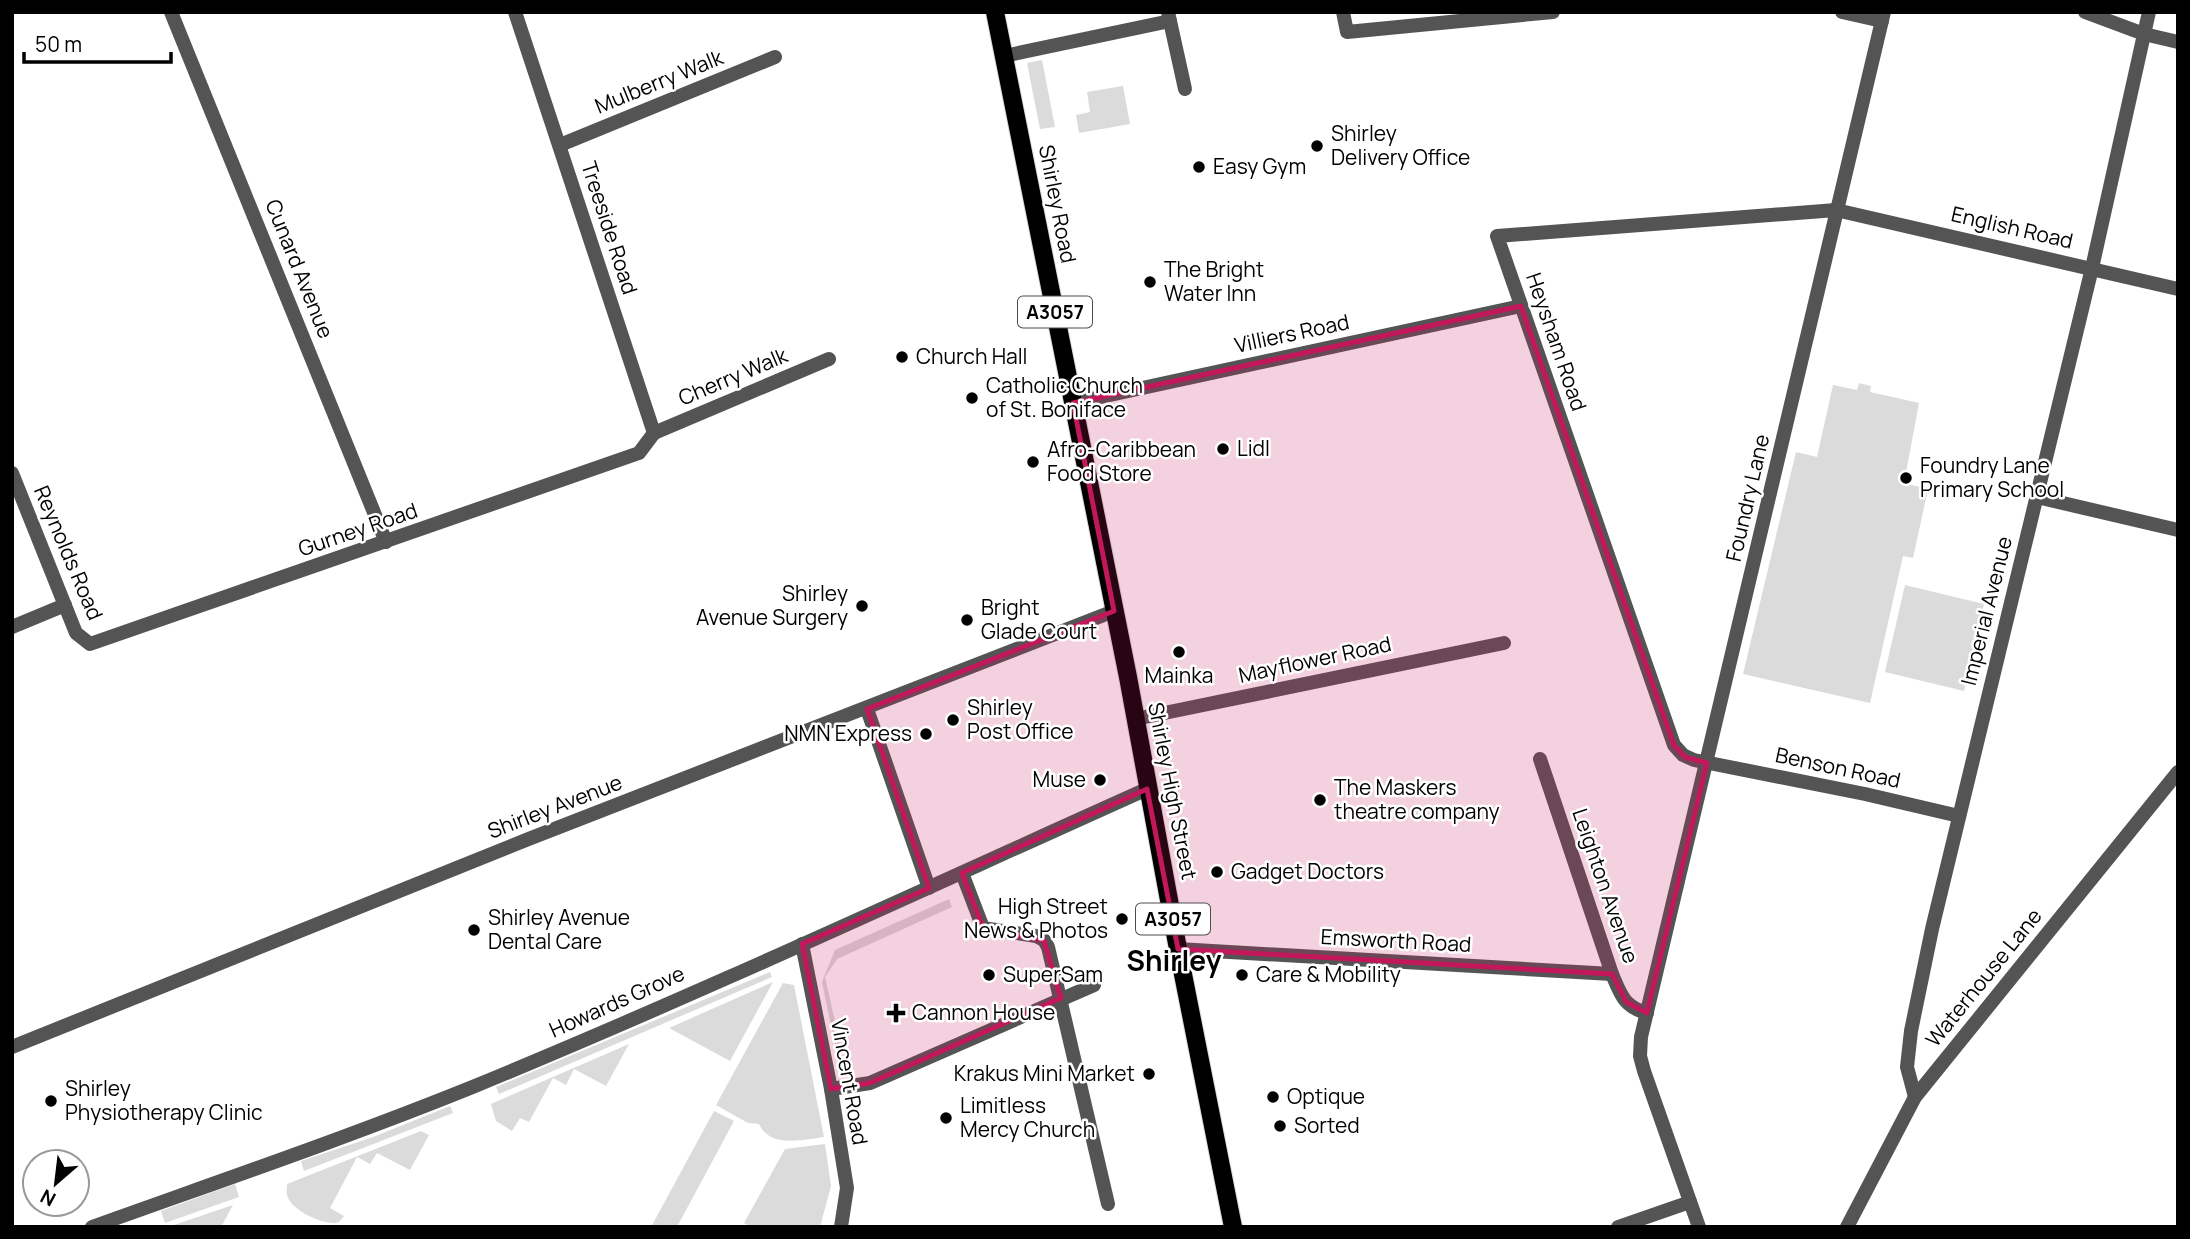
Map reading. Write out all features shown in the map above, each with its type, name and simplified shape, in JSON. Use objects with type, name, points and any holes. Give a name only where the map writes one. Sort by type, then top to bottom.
[{"type":"main road","name":"Shirley Road","points":[[995,12],[1114,611]]},
{"type":"main road","name":"Shirley High Street","points":[[1114,611],[1233,1227]]},
{"type":"street","name":"Cunard Avenue","points":[[171,12],[386,542]]},
{"type":"street","name":"Treeside Road","points":[[515,12],[654,433]]},
{"type":"street","points":[[1343,12],[1347,32],[1552,12]]},
{"type":"street","points":[[1842,12],[1883,17]]},
{"type":"street","points":[[2085,12],[2144,34],[2178,42]]},
{"type":"street","name":"Imperial Avenue","points":[[1915,1097],[1907,1068],[1911,1031],[1959,816],[2092,268],[2149,12]]},
{"type":"street","points":[[1004,57],[1169,17],[1185,89]]},
{"type":"street","name":"Foundry Lane","points":[[1699,1227],[1640,1056],[1647,1013],[1883,17]]},
{"type":"street","name":"Mulberry Walk","points":[[560,145],[775,57]]},
{"type":"street","name":"English Road","points":[[1836,210],[2178,289]]},
{"type":"street","name":"Heysham Road","points":[[1707,763],[1685,757],[1674,745],[1497,236],[1836,210]]},
{"type":"street","name":"Villiers Road","points":[[1073,403],[1521,306]]},
{"type":"street","name":"Cherry Walk","points":[[654,433],[829,359]]},
{"type":"street","name":"Gurney Road","points":[[90,645],[639,453],[654,433]]},
{"type":"street","name":"Reynolds Road","points":[[12,473],[76,633],[90,645]]},
{"type":"street","points":[[2037,497],[2178,530]]},
{"type":"street","points":[[12,627],[65,605]]},
{"type":"street","name":"Shirley Avenue","points":[[12,1047],[526,840],[1114,611]]},
{"type":"street","name":"Mayflower Road","points":[[1135,719],[1504,642]]},
{"type":"street","points":[[867,709],[929,888]]},
{"type":"street","name":"Leighton Avenue","points":[[1540,760],[1612,974],[1626,1002],[1633,1009],[1647,1013]]},
{"type":"street","name":"Benson Road","points":[[1707,763],[1959,816]]},
{"type":"street","name":"Waterhouse Lane","points":[[1847,1227],[1915,1097],[2178,772]]},
{"type":"street","name":"Howards Grove","points":[[92,1227],[266,1166],[472,1087],[929,888],[1147,789]]},
{"type":"street","points":[[962,873],[983,928],[1036,936],[1044,940],[1061,998],[1108,1203]]},
{"type":"street","name":"Vincent Road","points":[[802,944],[831,1089],[847,1188],[841,1227]]},
{"type":"street","name":"Emsworth Road","points":[[1178,949],[1612,974]]},
{"type":"street","points":[[831,1089],[870,1083],[1094,985]]},
{"type":"street","points":[[1618,1227],[1690,1202]]},
{"type":"highlighted area","points":[[1521,306],[1674,745],[1685,757],[1707,763],[1647,1013],[1626,1002],[1612,974],[1178,949],[1147,789],[962,873],[984,930],[1044,940],[1061,998],[870,1083],[831,1089],[802,944],[929,888],[867,709],[1114,611],[1073,403]]},
{"type":"shaded area","points":[[1042,60],[1055,127],[1040,129],[1027,63]]},
{"type":"shaded area","points":[[1123,86],[1130,124],[1079,133],[1076,115],[1090,112],[1087,92]]},
{"type":"shaded area","points":[[1859,383],[1871,386],[1870,392],[1919,403],[1904,483],[1928,489],[1913,558],[1903,556],[1870,703],[1743,674],[1796,452],[1817,457],[1833,385],[1857,390]]},
{"type":"shaded area","points":[[1905,585],[1984,604],[1964,691],[1885,672]]},
{"type":"shaded area","points":[[949,899],[952,907],[837,959],[825,977],[841,1048],[836,1049],[822,982],[835,950]]},
{"type":"shaded area","points":[[770,972],[772,977],[499,1094],[496,1087]]},
{"type":"shaded area","points":[[773,982],[730,1061],[669,1028]]},
{"type":"shaded area","points":[[783,983],[794,985],[824,1137],[787,1141],[771,1137],[759,1124],[748,1123],[716,1105]]},
{"type":"shaded area","points":[[629,1044],[606,1086],[574,1069],[566,1085],[553,1078],[529,1122],[520,1118],[512,1131],[496,1121],[491,1104]]},
{"type":"shaded area","points":[[450,1106],[453,1113],[304,1171],[301,1161],[373,1137]]},
{"type":"shaded area","points":[[714,1111],[734,1121],[678,1225],[651,1227]]},
{"type":"shaded area","points":[[421,1131],[429,1135],[410,1170],[377,1153],[370,1164],[357,1157],[330,1208],[344,1216],[339,1222],[318,1220],[290,1201],[287,1184]]},
{"type":"shaded area","points":[[825,1144],[831,1186],[820,1227],[751,1227],[744,1223],[785,1149]]},
{"type":"shaded area","points":[[235,1184],[239,1197],[165,1223],[161,1211]]},
{"type":"shaded area","points":[[233,1205],[221,1227],[168,1227]]},
{"type":"place","name":"Shirley Delivery Office","points":[[1317,146]]},
{"type":"place","name":"Easy Gym","points":[[1199,167]]},
{"type":"place","name":"The Bright Water Inn","points":[[1150,282]]},
{"type":"place","name":"Church Hall","points":[[902,357]]},
{"type":"place","name":"Catholic Church of St. Boniface","points":[[972,398]]},
{"type":"place","name":"Lidl","points":[[1223,449]]},
{"type":"place","name":"Afro-Caribbean Food Store","points":[[1033,462]]},
{"type":"place","name":"Foundry Lane Primary School","points":[[1906,478]]},
{"type":"place","name":"Shirley Avenue Surgery","points":[[862,606]]},
{"type":"place","name":"Bright Glade Court","points":[[967,620]]},
{"type":"place","name":"Mainka","points":[[1179,652]]},
{"type":"place","name":"Shirley Post Office","points":[[953,720]]},
{"type":"place","name":"NMN Express","points":[[926,734]]},
{"type":"place","name":"Muse","points":[[1100,780]]},
{"type":"place","name":"The Maskers theatre company","points":[[1320,800]]},
{"type":"place","name":"Gadget Doctors","points":[[1217,872]]},
{"type":"place","name":"High Street News & Photos","points":[[1122,919]]},
{"type":"place","name":"Shirley Avenue Dental Care","points":[[474,930]]},
{"type":"place","name":"SuperSam","points":[[989,975]]},
{"type":"place","name":"Care & Mobility","points":[[1242,975]]},
{"type":"place","name":"Cannon House","points":[[896,1013]]},
{"type":"place","name":"Krakus Mini Market","points":[[1149,1074]]},
{"type":"place","name":"Optique","points":[[1273,1097]]},
{"type":"place","name":"Shirley Physiotherapy Clinic","points":[[51,1101]]},
{"type":"place","name":"Limitless Mercy Church","points":[[946,1118]]},
{"type":"place","name":"Sorted","points":[[1280,1126]]},
{"type":"district","name":"Shirley","points":[[1174,961]]}]
